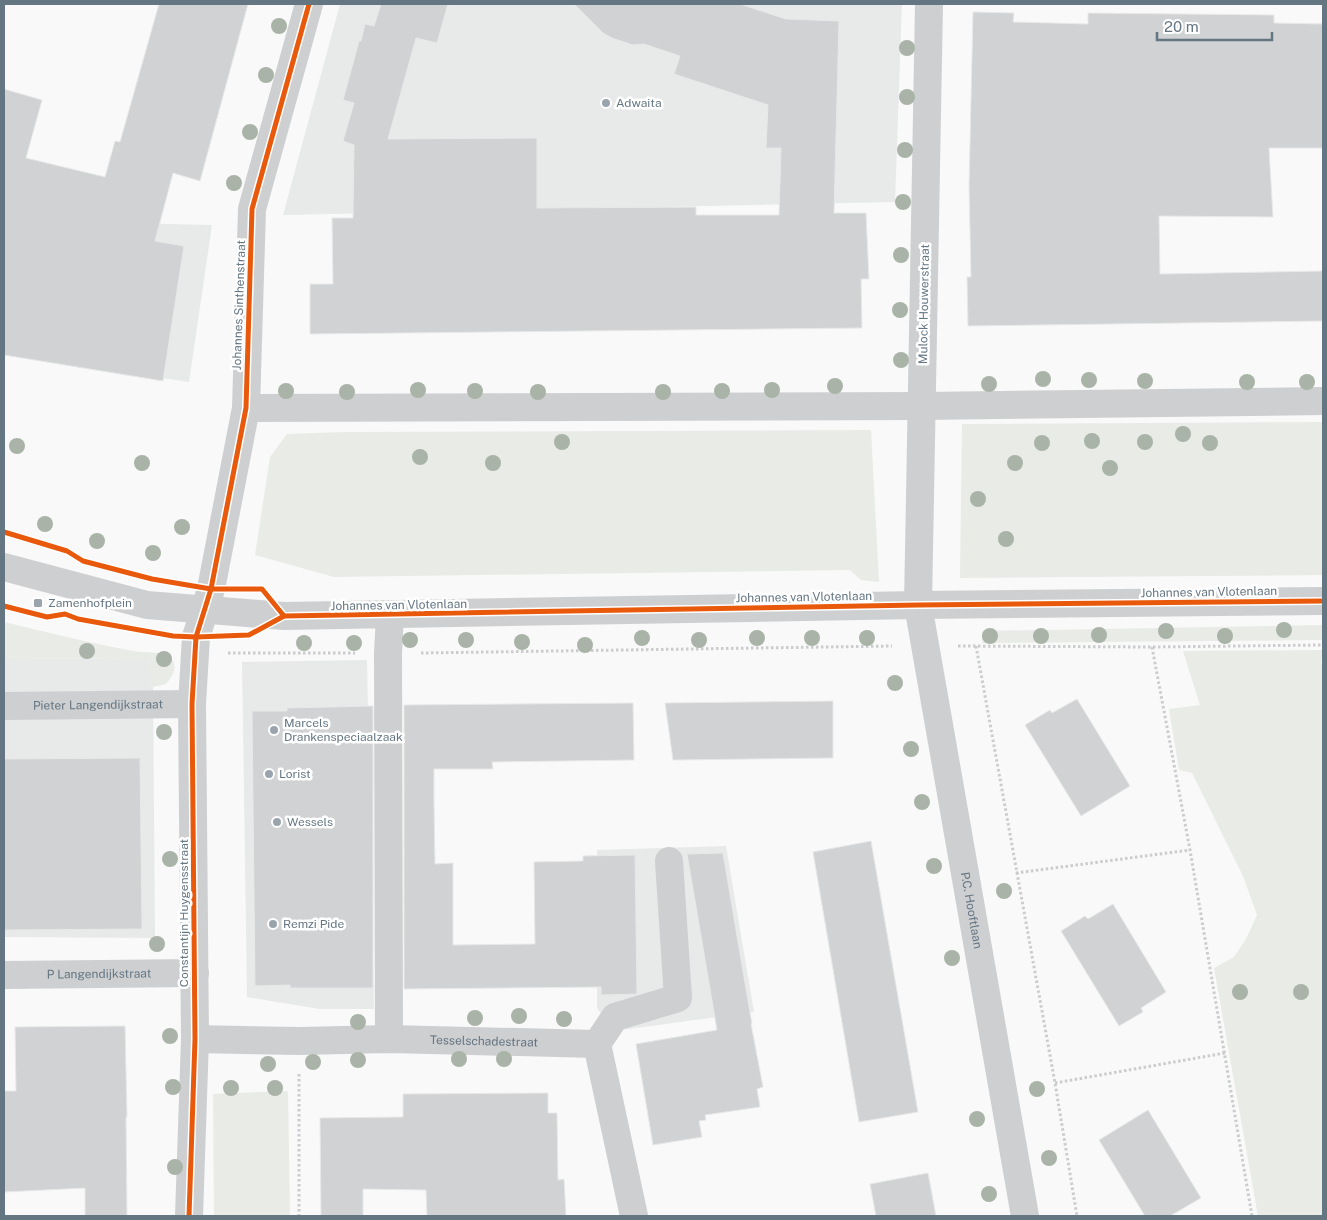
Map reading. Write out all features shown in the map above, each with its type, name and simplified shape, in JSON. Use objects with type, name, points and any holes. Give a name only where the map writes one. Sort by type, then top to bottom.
[{"type":"street","name":"Johannes Sinthenstraat","points":[[204,611],[211,589],[246,408],[252,209],[309,4]]},
{"type":"street","name":"Mulock Houwerstraat","points":[[918,605],[929,4]]},
{"type":"street","points":[[246,408],[922,406],[1323,401]]},
{"type":"street","name":"Johannes van Vlotenlaan","points":[[4,567],[148,606],[284,616],[918,605],[1323,601]]},
{"type":"street","name":"P.C. Hooftlaan","points":[[918,605],[1025,1216]]},
{"type":"street","name":"Constantijn Huygensstraat","points":[[190,1216],[195,1039],[192,704],[196,637],[204,611]]},
{"type":"street","points":[[389,1039],[388,653],[390,615]]},
{"type":"street","name":"Pieter Langendijkstraat","points":[[4,706],[192,704]]},
{"type":"street","points":[[634,1216],[597,1044],[615,1017],[678,998],[669,861]]},
{"type":"street","name":"P Langendijkstraat","points":[[4,975],[195,974]]},
{"type":"street","name":"Tesselschadestraat","points":[[195,1039],[389,1039],[597,1044]]},
{"type":"path","points":[[195,653],[388,653],[926,646],[1152,647],[1323,645]]},
{"type":"path","points":[[976,646],[1055,1083],[1077,1216]]},
{"type":"path","points":[[1152,647],[1190,850],[1252,1216]]},
{"type":"path","points":[[1016,873],[1190,850]]},
{"type":"path","points":[[299,1040],[299,1216]]},
{"type":"path","points":[[1055,1083],[1225,1053]]},
{"type":"shaded area","name":"Adwaita","points":[[340,4],[902,4],[895,202],[283,215]]},
{"type":"shaded area","points":[[4,215],[41,221],[212,225],[189,382],[4,355]]},
{"type":"shaded area","points":[[1323,422],[1323,575],[960,578],[962,424]]},
{"type":"shaded area","points":[[871,430],[879,582],[861,580],[850,570],[334,577],[255,555],[270,457],[287,434],[346,432]]},
{"type":"shaded area","points":[[4,622],[117,648],[167,655],[173,660],[174,671],[166,684],[153,687],[151,685],[150,658],[4,659]]},
{"type":"shaded area","points":[[1323,625],[1323,640],[982,643],[982,631]]},
{"type":"shaded area","points":[[1323,650],[1321,663],[1323,666],[1323,1216],[1258,1216],[1214,968],[1234,957],[1246,939],[1257,915],[1243,876],[1192,773],[1179,770],[1169,709],[1200,705],[1183,651]]},
{"type":"shaded area","points":[[151,658],[151,685],[153,687],[155,938],[4,937],[4,659]]},
{"type":"shaded area","points":[[367,660],[374,1009],[320,1009],[247,997],[242,662]]},
{"type":"shaded area","points":[[726,846],[754,1012],[614,1031],[597,1008],[597,850]]},
{"type":"shaded area","points":[[288,1091],[290,1216],[214,1216],[213,1094]]},
{"type":"building","points":[[159,4],[248,4],[200,181],[173,173],[155,241],[184,246],[163,381],[4,355],[4,89],[42,100],[26,158],[105,177],[115,141],[120,142]]},
{"type":"building","points":[[381,4],[448,4],[437,43],[416,38],[388,139],[537,138],[537,208],[696,207],[696,215],[779,215],[781,148],[766,148],[768,105],[674,74],[680,56],[644,44],[633,45],[612,38],[603,33],[574,4],[740,4],[786,19],[839,21],[834,213],[866,213],[869,279],[861,279],[862,328],[310,334],[310,284],[333,284],[332,218],[353,218],[354,145],[343,141],[354,103],[343,100],[365,24],[374,26]]},
{"type":"building","points":[[973,12],[1014,13],[1013,22],[1088,24],[1088,13],[1274,15],[1274,23],[1323,24],[1323,148],[1269,148],[1273,217],[1159,216],[1160,274],[1323,271],[1323,321],[968,326],[967,277],[971,277],[969,187]]},
{"type":"building","points":[[1077,699],[1130,786],[1081,816],[1025,725],[1050,710],[1052,713]]},
{"type":"building","points":[[833,701],[833,758],[673,760],[665,703]]},
{"type":"building","points":[[633,703],[634,760],[492,762],[493,769],[434,769],[434,805],[435,864],[453,863],[453,945],[535,944],[534,862],[583,861],[583,856],[635,855],[637,994],[601,995],[601,987],[404,989],[404,705]]},
{"type":"building","points":[[373,706],[373,988],[290,988],[290,985],[255,986],[252,711],[287,711],[287,708]]},
{"type":"building","points":[[140,758],[142,929],[4,930],[4,759]]},
{"type":"building","points":[[871,841],[918,1112],[859,1122],[813,852]]},
{"type":"building","points":[[723,853],[763,1087],[757,1089],[760,1107],[705,1115],[706,1120],[699,1121],[702,1137],[653,1145],[636,1044],[717,1030],[687,854]]},
{"type":"building","points":[[1113,904],[1166,992],[1141,1008],[1143,1012],[1119,1026],[1061,931],[1085,916],[1088,919]]},
{"type":"building","points":[[125,1026],[127,1216],[85,1216],[85,1188],[4,1192],[4,1091],[16,1091],[15,1027]]},
{"type":"building","points":[[548,1093],[548,1113],[557,1113],[558,1180],[564,1179],[566,1216],[427,1216],[426,1190],[363,1189],[363,1216],[321,1216],[320,1118],[403,1117],[403,1094]]},
{"type":"building","points":[[1148,1110],[1201,1198],[1170,1216],[1145,1216],[1099,1140]]},
{"type":"building","points":[[928,1173],[936,1216],[876,1216],[870,1184]]},
{"type":"cycle path","points":[[189,1216],[195,1039],[192,704],[196,637],[211,589],[246,408],[252,209],[309,4]]},
{"type":"cycle path","points":[[4,532],[67,551],[83,561],[152,579],[211,589],[262,589],[284,616]]},
{"type":"cycle path","points":[[4,606],[47,617],[65,614],[78,619],[173,636],[196,637],[249,635],[284,616],[918,605],[1323,601]]},
{"type":"place","name":"Adwaita","points":[[606,103]]},
{"type":"place","name":"Zamenhofplein","points":[[38,603]]},
{"type":"place","name":"Marcels Drankenspeciaalzaak","points":[[274,730]]},
{"type":"place","name":"Lorist","points":[[269,774]]},
{"type":"place","name":"Wessels","points":[[277,822]]},
{"type":"place","name":"Remzi Pide","points":[[273,924]]}]
